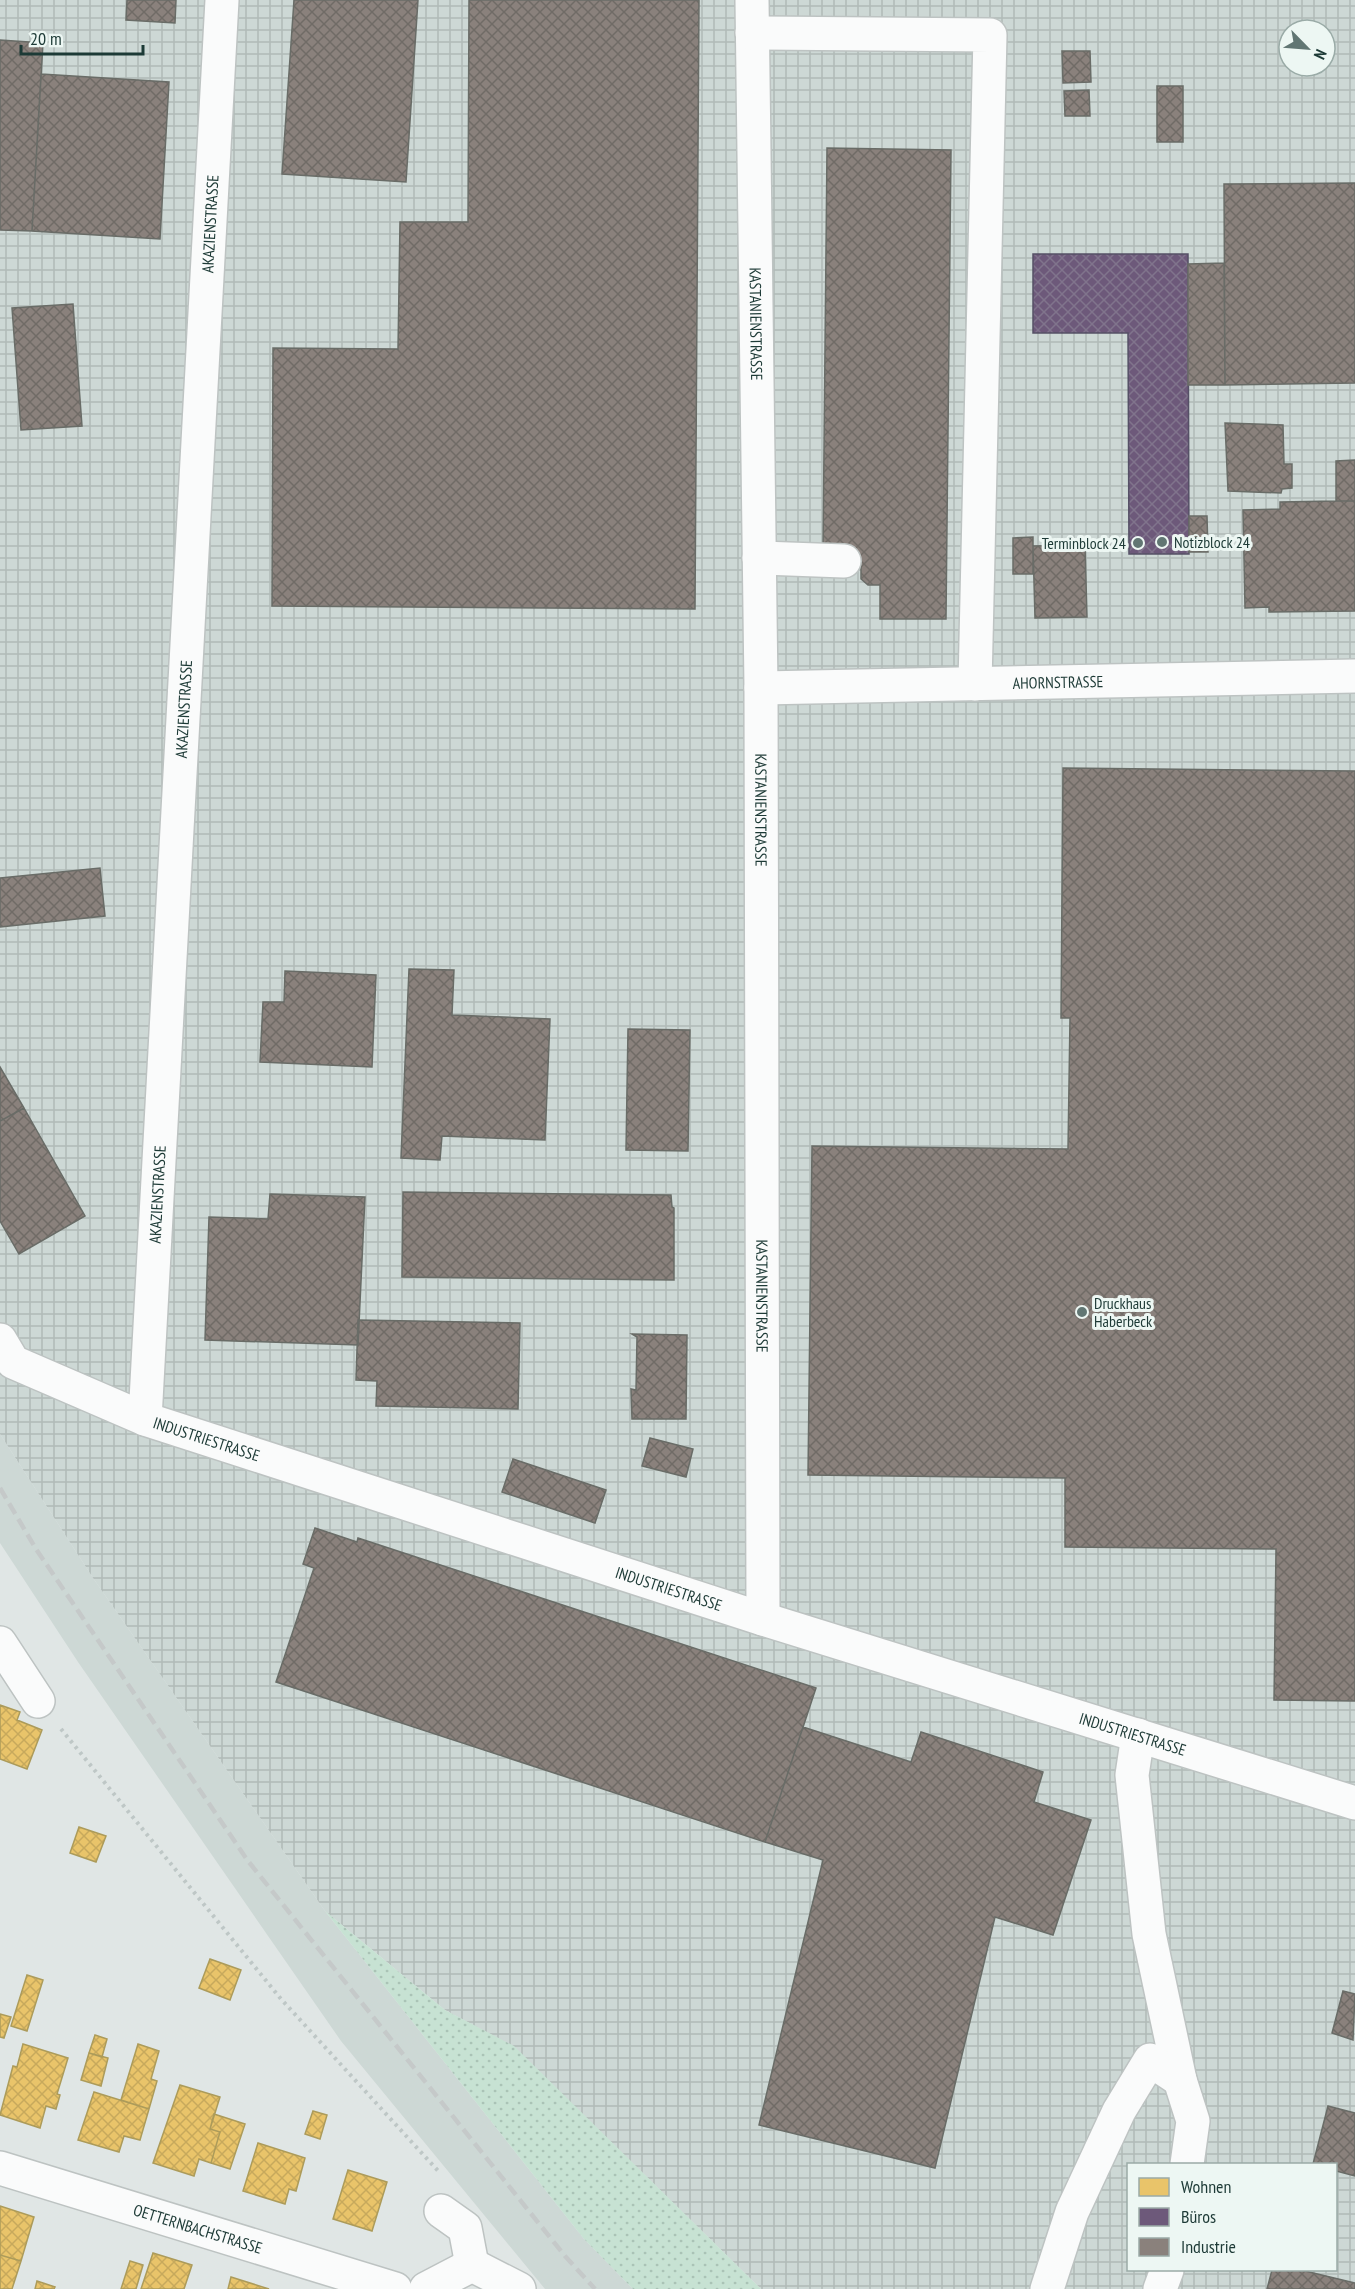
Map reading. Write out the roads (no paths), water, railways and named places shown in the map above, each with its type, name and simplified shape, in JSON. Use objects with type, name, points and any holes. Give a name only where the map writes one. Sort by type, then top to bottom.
[{"type":"street","name":"AKAZIENSTRASSE","points":[[145,1419],[222,0]]},
{"type":"street","name":"KASTANIENSTRASSE","points":[[752,0],[761,688],[763,1619]]},
{"type":"street","points":[[752,33],[990,35],[975,684]]},
{"type":"street","points":[[759,558],[844,561]]},
{"type":"street","name":"AHORNSTRASSE","points":[[761,688],[1355,676]]},
{"type":"street","name":"INDUSTRIESTRASSE","points":[[0,1340],[13,1362],[145,1419],[763,1619],[1355,1803]]},
{"type":"street","points":[[0,1643],[38,1701]]},
{"type":"street","points":[[1138,1735],[1132,1775],[1149,1934],[1180,2080],[1193,2121],[1187,2163]]},
{"type":"street","points":[[1047,2289],[1072,2212],[1119,2111],[1150,2060],[1180,2080]]},
{"type":"street","name":"OETTERNBACHSTRASSE","points":[[0,2168],[395,2289]]},
{"type":"street","points":[[441,2211],[465,2228],[472,2265]]},
{"type":"street","points":[[426,2289],[472,2265]]},
{"type":"street","points":[[472,2265],[519,2289]]},
{"type":"street","points":[[1160,2289],[1167,2271]]},
{"type":"railway","points":[[0,1488],[36,1549],[248,1861],[565,2256],[595,2289]]},
{"type":"place","name":"Notizblock 24","points":[[1162,542]]},
{"type":"place","name":"Terminblock 24","points":[[1138,543]]},
{"type":"place","name":"Druckhaus Haberbeck","points":[[1082,1312]]}]
